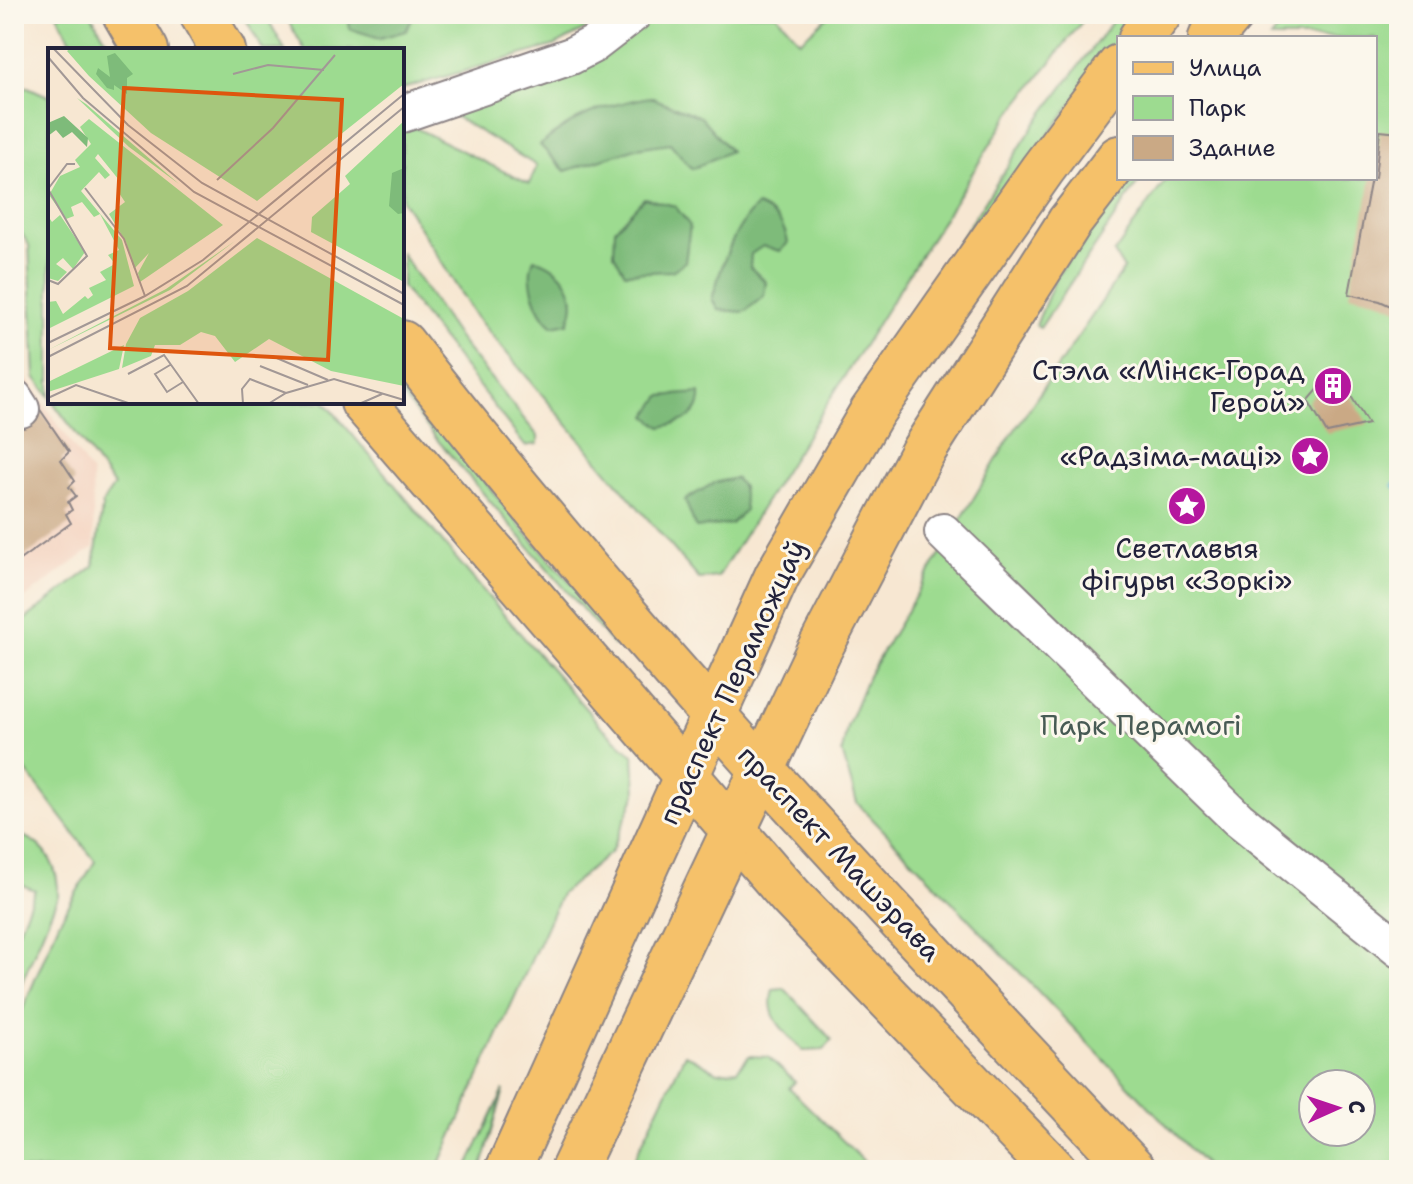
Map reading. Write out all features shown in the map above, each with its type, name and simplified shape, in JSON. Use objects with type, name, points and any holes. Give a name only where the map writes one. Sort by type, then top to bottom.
[{"type":"main road","points":[[125,14],[145,48]]},
{"type":"main road","points":[[202,14],[222,48]]},
{"type":"main road","points":[[1142,36],[1159,14]]},
{"type":"main road","points":[[1213,36],[1231,14]]},
{"type":"main road","name":"праспект Пераможцаў","points":[[508,1170],[777,576],[872,412],[1042,170],[1117,70]]},
{"type":"main road","points":[[573,1170],[818,652],[922,453],[1069,223],[1117,161]]},
{"type":"main road","name":"праспект Машэрава","points":[[404,346],[506,477],[714,717],[1134,1170]]},
{"type":"main road","points":[[365,404],[791,897],[1054,1170]]},
{"type":"street","points":[[404,113],[571,56],[594,44],[633,14]]},
{"type":"street","points":[[943,532],[1238,819],[1399,949]]},
{"type":"shaded area","points":[[14,360],[92,474],[94,547],[14,606]]},
{"type":"green space","points":[[57,14],[91,14],[111,48],[75,48]]},
{"type":"green space","points":[[243,14],[265,14],[284,48],[262,48]]},
{"type":"green space","points":[[284,14],[529,14],[535,20],[541,14],[614,14],[556,45],[404,88],[404,48],[304,48]]},
{"type":"green space","points":[[348,14],[415,14],[406,31],[380,38],[350,29]]},
{"type":"green space","points":[[646,14],[776,14],[800,41],[830,14],[1088,14],[1007,118],[718,577],[699,579],[476,317],[404,203],[404,129],[416,128],[529,184],[537,166],[436,105]]},
{"type":"green space","points":[[1118,14],[1143,14],[1121,36],[1117,36],[1117,41],[910,327],[906,323],[1033,127]]},
{"type":"green space","name":"Парк Перамогі","points":[[1290,14],[1399,14],[1399,1170],[1210,1170],[857,803],[842,752],[847,727],[868,676],[1010,437],[1124,269],[1114,253],[1166,180],[1377,180],[1377,36],[1273,36]]},
{"type":"green space","points":[[14,86],[28,87],[48,96],[48,394],[35,377],[29,245],[14,222]]},
{"type":"green space","points":[[650,97],[701,117],[730,151],[692,169],[670,143],[636,148],[565,171],[540,145],[591,113]]},
{"type":"green space","points":[[1126,180],[1140,180],[1040,328],[1036,325],[1056,277]]},
{"type":"green space","points":[[644,198],[675,206],[690,226],[685,262],[672,271],[625,273],[614,254],[615,229]]},
{"type":"green space","points":[[757,206],[778,220],[788,243],[780,251],[763,246],[751,254],[750,267],[766,282],[764,296],[744,312],[718,310],[712,299],[724,261],[741,225]]},
{"type":"green space","points":[[404,257],[461,342],[538,436],[538,444],[525,446],[404,290]]},
{"type":"green space","points":[[534,259],[554,268],[567,283],[573,301],[568,323],[553,326],[537,304],[531,276]]},
{"type":"green space","points":[[404,381],[525,532],[621,638],[614,646],[404,398]]},
{"type":"green space","points":[[700,393],[698,408],[683,421],[661,427],[647,416],[661,396]]},
{"type":"green space","points":[[54,404],[327,404],[600,725],[634,756],[636,794],[611,852],[561,894],[437,1170],[14,1170],[14,1030],[59,922],[95,861],[14,755],[14,628],[94,566],[103,502],[114,486]]},
{"type":"green space","points":[[735,478],[742,487],[745,510],[731,524],[696,528],[685,500],[714,483]]},
{"type":"green space","points":[[23,836],[39,846],[50,860],[58,896],[14,1001],[14,942],[35,890],[14,882],[14,842]]},
{"type":"green space","points":[[784,988],[832,1040],[824,1050],[803,1051],[778,1023],[771,999],[773,989]]},
{"type":"green space","points":[[685,1054],[718,1072],[737,1070],[749,1056],[768,1057],[795,1082],[789,1088],[873,1170],[629,1170]]},
{"type":"green space","points":[[504,1090],[481,1170],[466,1170]]},
{"type":"building","points":[[1380,131],[1399,133],[1399,310],[1380,301],[1349,294],[1371,180],[1377,180]]},
{"type":"building","name":"Стэла «Мінск-Горад Герой»","points":[[1335,370],[1368,424],[1327,433],[1308,401]]},
{"type":"building","points":[[39,408],[69,452],[61,460],[75,481],[69,487],[76,496],[68,502],[72,510],[66,514],[71,523],[14,564],[14,425]]},
{"type":"place","name":"Стэла «Мінск-Горад Герой»","points":[[1333,386]]},
{"type":"place","name":"«Радзіма-маці»","points":[[1310,456]]},
{"type":"place","name":"Светлавыя фігуры «Зоркі»","points":[[1187,506]]}]
